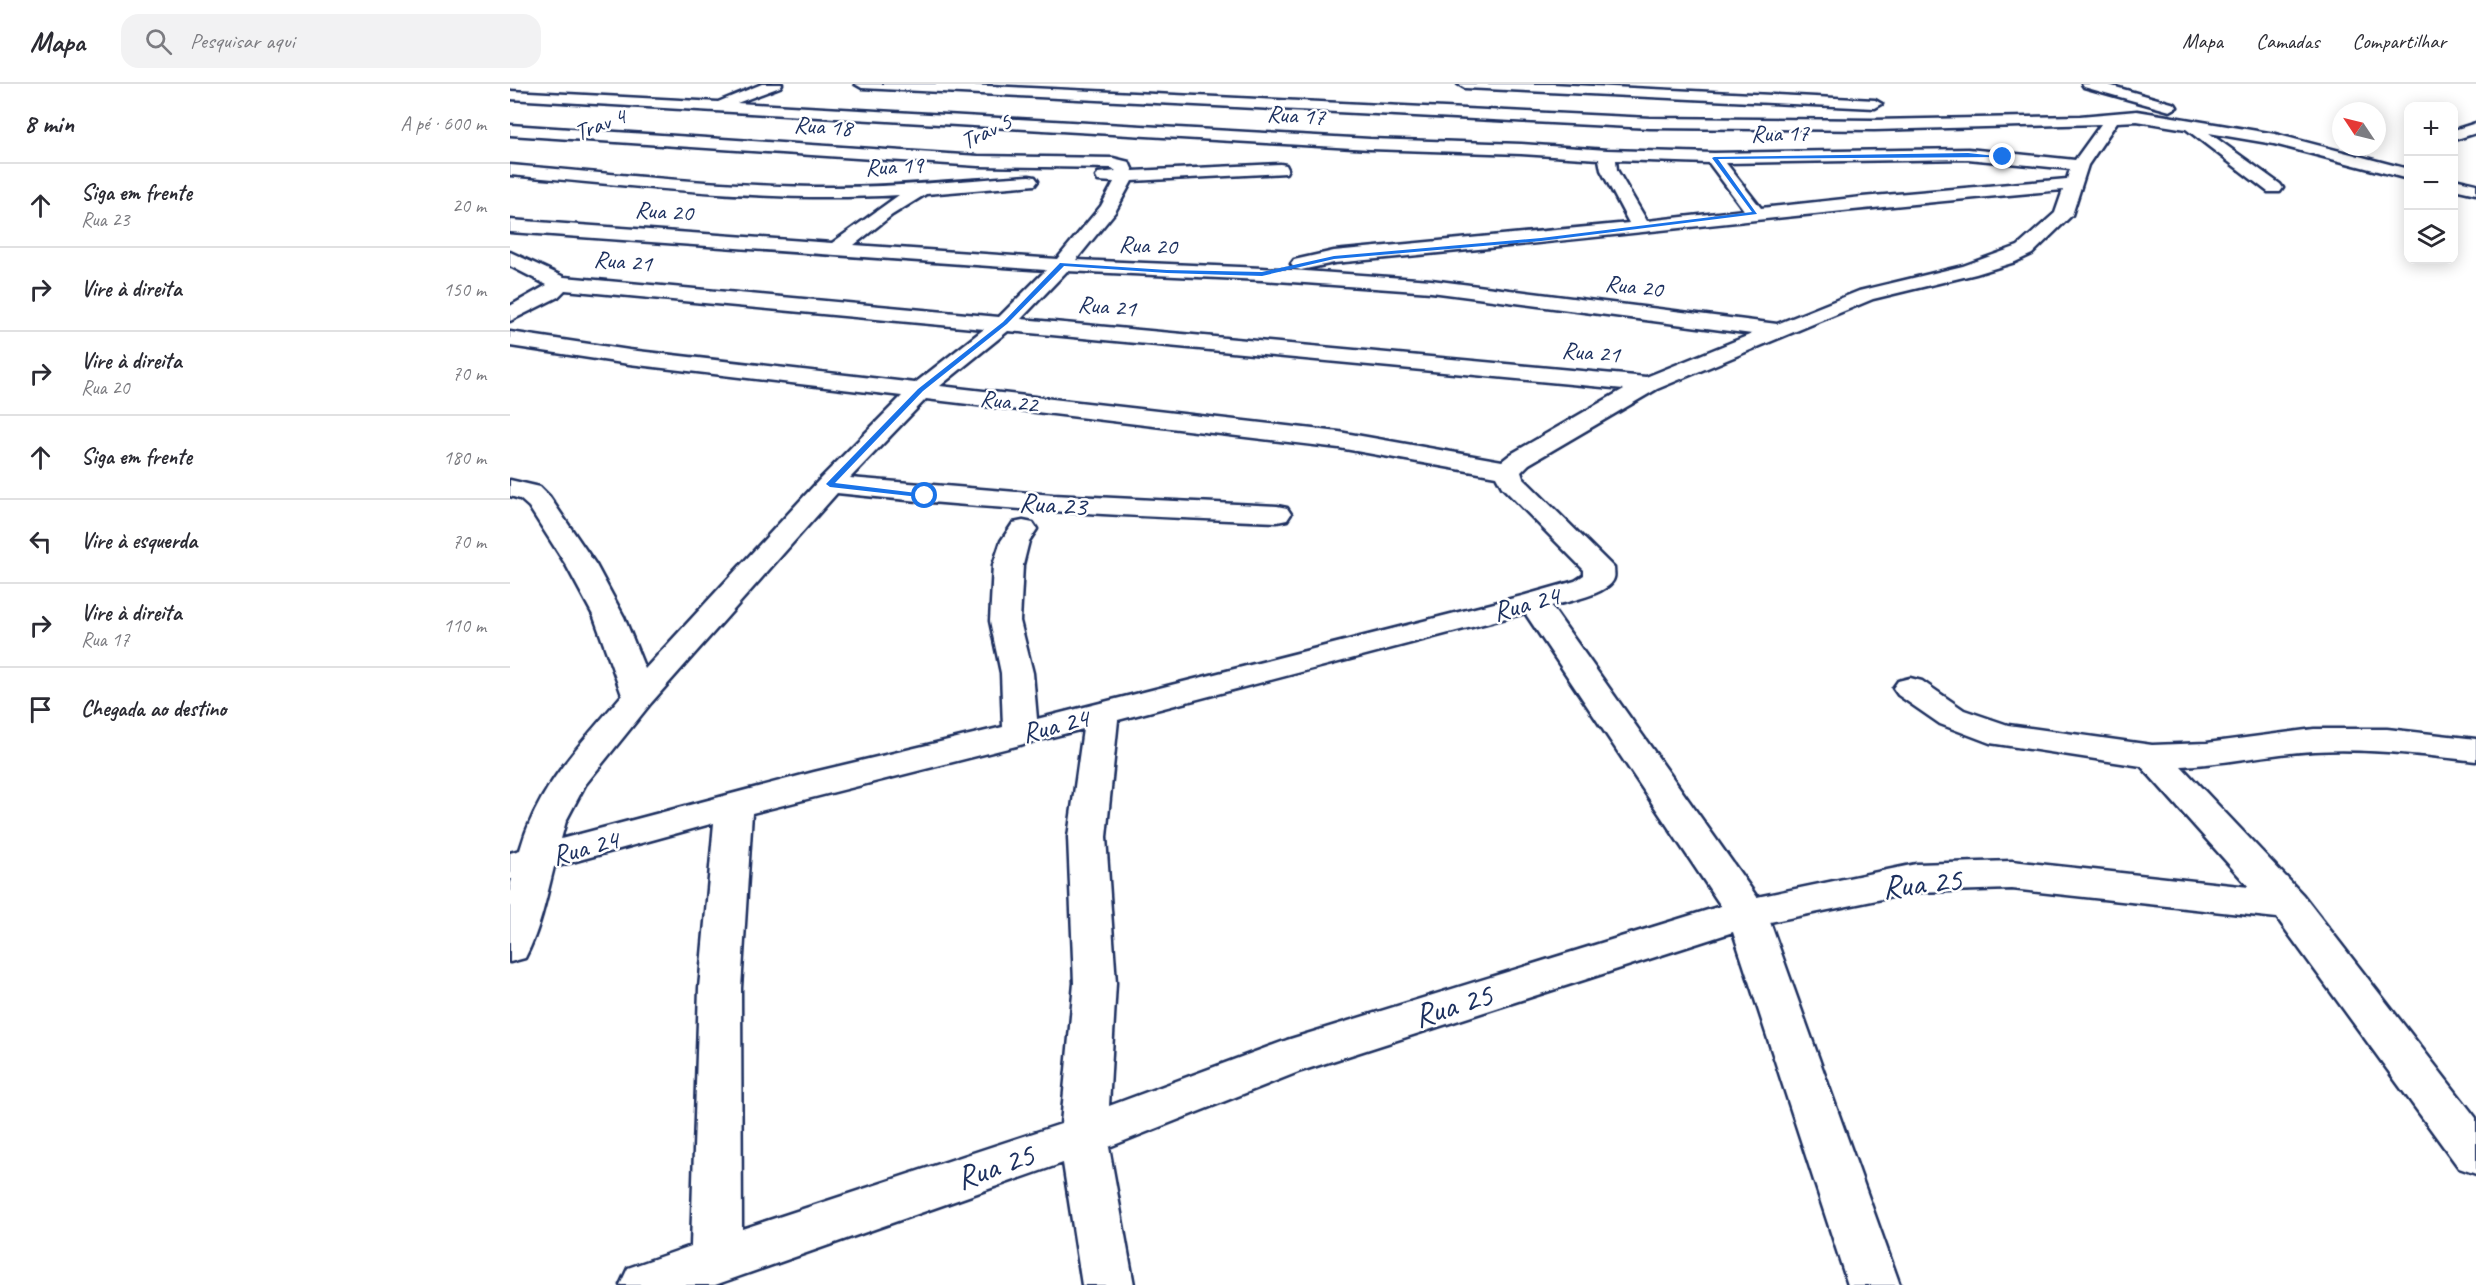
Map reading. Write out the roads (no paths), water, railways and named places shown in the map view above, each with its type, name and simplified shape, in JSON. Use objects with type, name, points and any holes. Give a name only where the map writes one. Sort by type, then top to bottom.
[{"type":"street","name":"Trav 4","points":[[593,153],[776,84]]},
{"type":"street","points":[[862,84],[1650,123],[1780,126],[1874,125],[2111,120],[2137,116]]},
{"type":"street","name":"Trav 5","points":[[836,249],[886,211],[924,188],[1133,84]]},
{"type":"street","points":[[1465,84],[1890,105]]},
{"type":"street","points":[[2089,84],[2363,164],[2404,173]]},
{"type":"street","name":"Rua 17","points":[[510,95],[1607,155],[1714,158],[1968,154],[2077,175]]},
{"type":"street","points":[[1866,104],[1874,125]]},
{"type":"street","points":[[2034,107],[2082,109],[2137,116],[2275,139]]},
{"type":"street","points":[[1507,470],[1520,459],[1648,384],[1866,295],[1969,270],[2008,258],[2025,250],[2063,215],[2077,175],[2111,120]]},
{"type":"street","points":[[2188,125],[2274,189]]},
{"type":"street","points":[[2458,134],[2476,128]]},
{"type":"street","name":"Rua 18","points":[[510,130],[978,161],[1113,163],[1123,166],[1126,176]]},
{"type":"street","points":[[2363,164],[2397,153]]},
{"type":"street","points":[[1607,155],[1609,170],[1640,226]]},
{"type":"street","points":[[1714,158],[1755,213]]},
{"type":"street","name":"Trav 4","points":[[510,184],[573,161]]},
{"type":"street","name":"Rua 19","points":[[510,170],[695,187],[868,192],[1047,180],[1280,169]]},
{"type":"street","points":[[1262,274],[1334,258],[1541,239],[2077,175]]},
{"type":"street","points":[[510,947],[520,922],[524,863],[570,780],[639,696],[830,484],[921,390],[1005,323],[1062,265],[1109,208],[1126,176]]},
{"type":"street","points":[[2458,185],[2476,189]]},
{"type":"street","name":"Rua 20","points":[[510,226],[1167,272],[1262,274],[1431,286],[1782,331]]},
{"type":"street","points":[[510,258],[560,282],[551,293],[510,315]]},
{"type":"street","name":"Rua 21","points":[[560,282],[1648,384]]},
{"type":"street","name":"Rua 22","points":[[510,339],[629,357],[865,386],[921,390],[1339,440],[1507,470]]},
{"type":"street","name":"Rua 24","points":[[524,863],[814,784],[1102,714],[1533,602],[1586,587],[1599,579],[1599,568],[1511,481],[1507,470]]},
{"type":"street","name":"Rua 23","points":[[830,484],[925,496],[1119,508],[1277,514]]},
{"type":"street","points":[[510,488],[530,493],[539,502],[581,565],[609,617],[639,696]]},
{"type":"street","points":[[1022,734],[1017,673],[1005,621],[1008,564],[1015,541],[1023,529]]},
{"type":"street","points":[[1533,602],[1748,914],[1874,1285]]},
{"type":"street","points":[[1910,688],[1952,717],[2002,735],[2152,756],[2207,754],[2314,740],[2387,740],[2476,750]]},
{"type":"street","points":[[1102,714],[1087,837],[1095,983],[1083,1136],[1108,1285]]},
{"type":"street","points":[[2152,756],[2289,905],[2476,1154]]},
{"type":"street","points":[[716,1261],[720,988],[734,807]]},
{"type":"street","name":"Rua 25","points":[[646,1285],[1083,1136],[1287,1058],[1748,914],[1916,878],[2012,875],[2289,905]]}]
